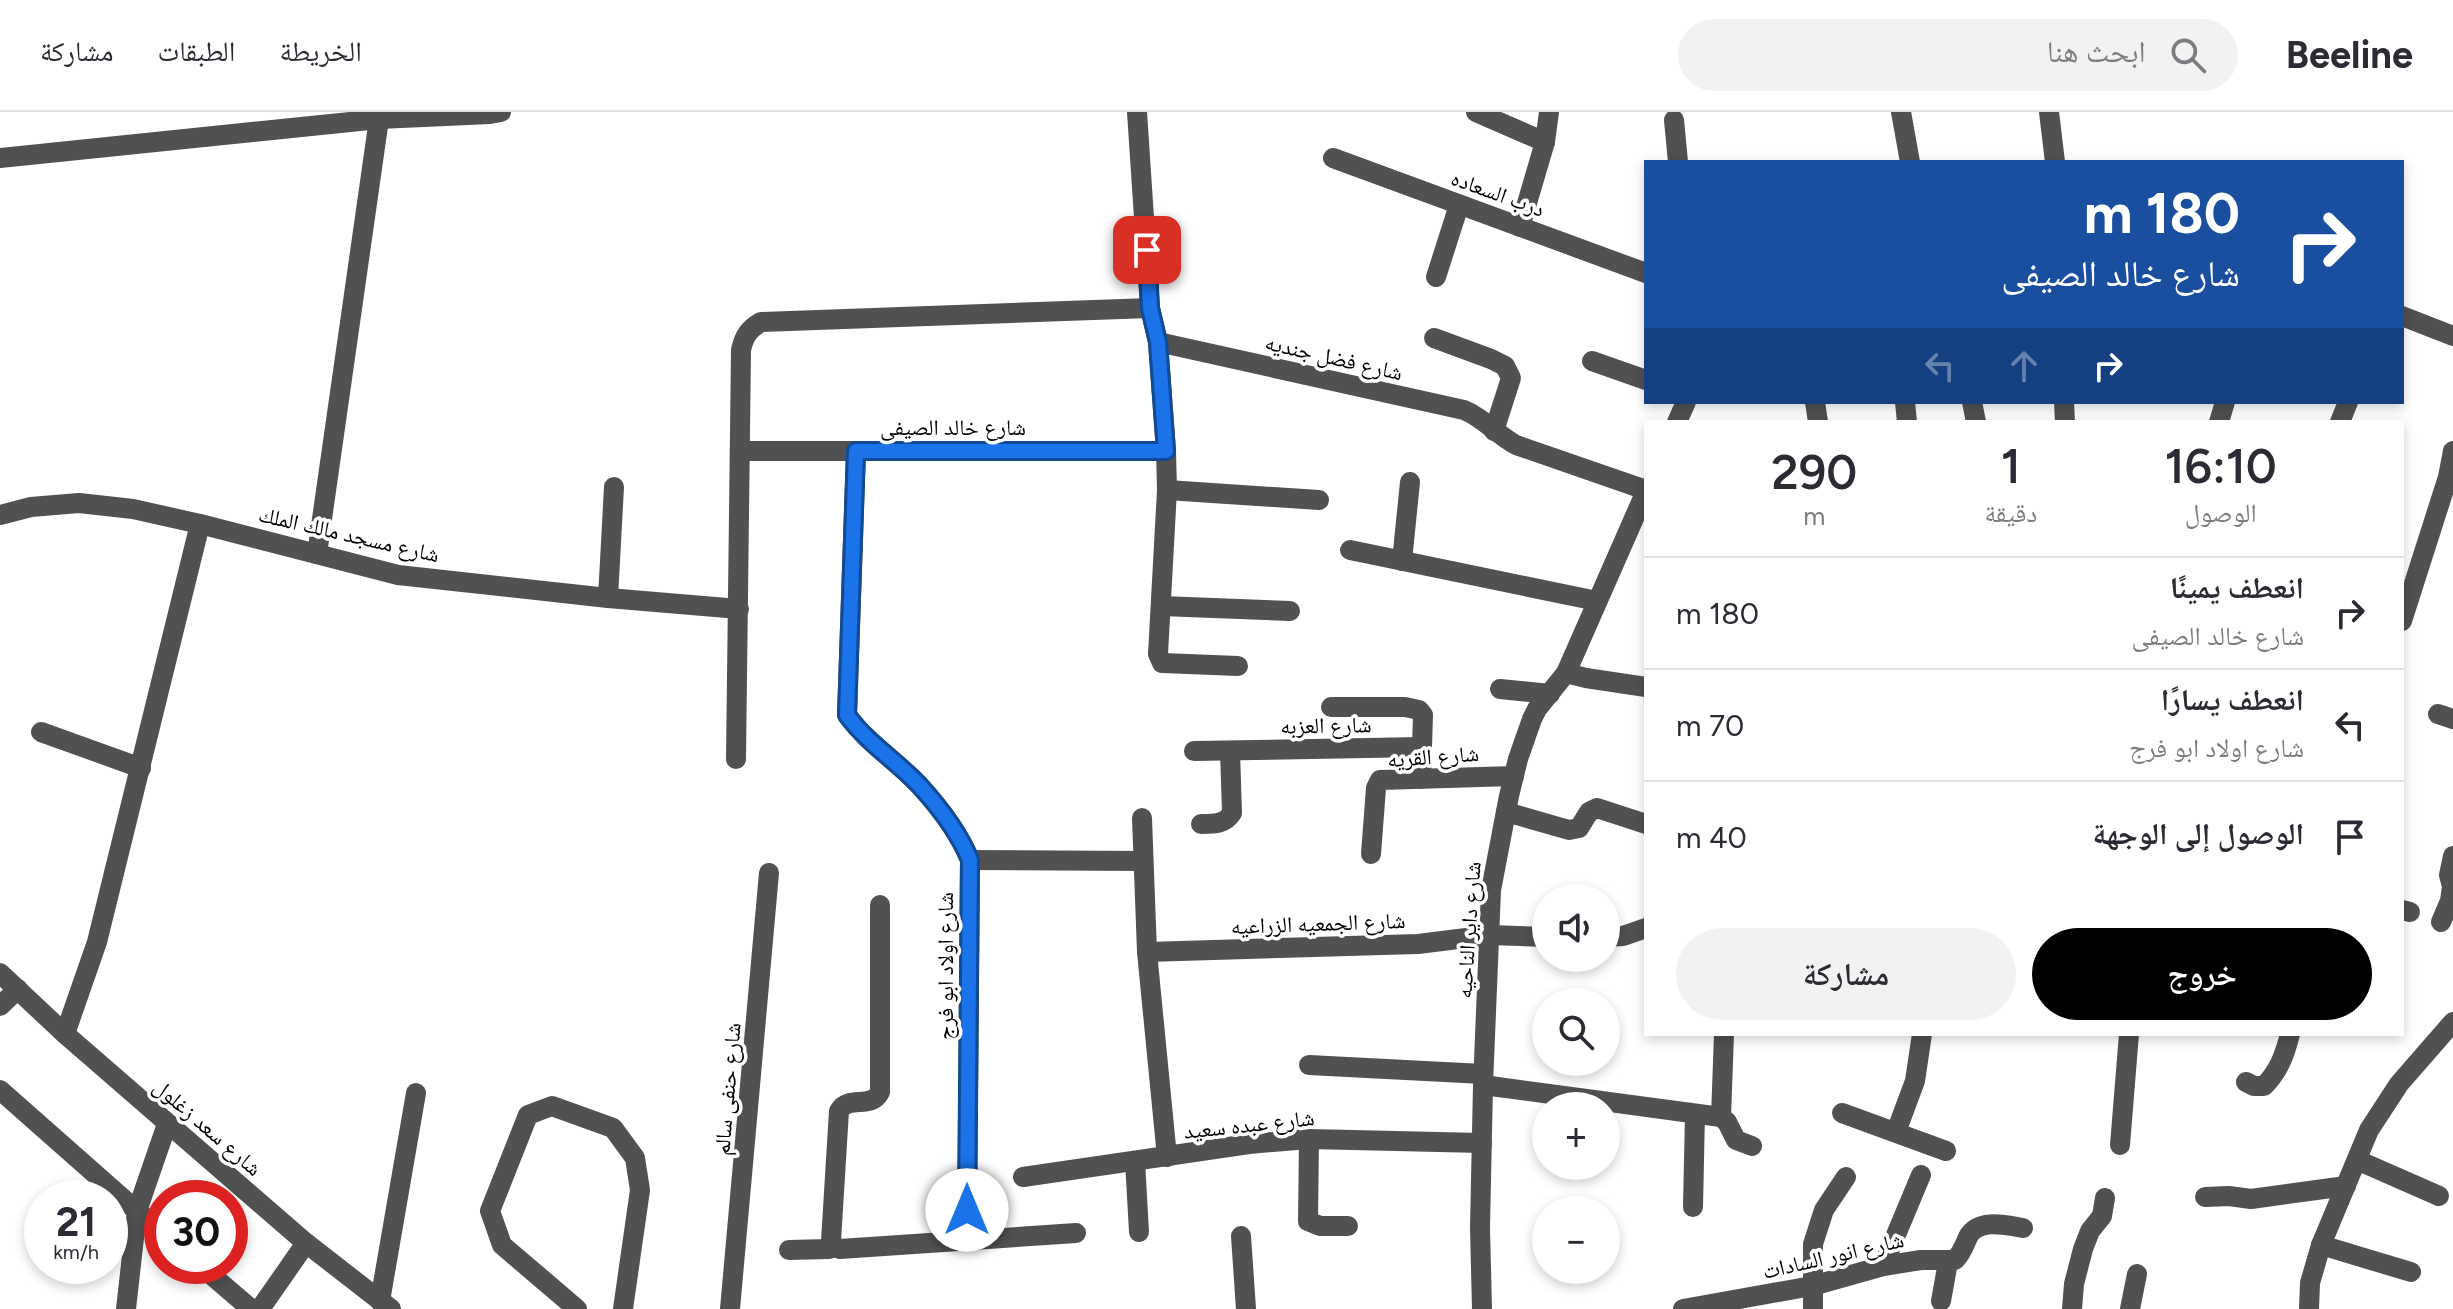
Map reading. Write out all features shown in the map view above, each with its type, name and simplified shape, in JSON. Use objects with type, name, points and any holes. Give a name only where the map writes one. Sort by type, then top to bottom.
[{"type":"street","points":[[0,158],[379,119],[501,112]]},
{"type":"street","points":[[1137,112],[1150,308],[1158,342],[1166,451],[1167,490],[1158,654],[1162,663],[1238,666]]},
{"type":"street","points":[[1476,112],[1545,142]]},
{"type":"street","points":[[1520,227],[1545,142],[1549,112]]},
{"type":"street","points":[[1901,112],[1910,160]]},
{"type":"street","points":[[2049,112],[2055,160]]},
{"type":"street","points":[[317,554],[379,119]]},
{"type":"street","points":[[1674,120],[1678,160]]},
{"type":"street","name":"درب السعاده","points":[[1333,158],[1644,272]]},
{"type":"street","points":[[1436,277],[1459,205]]},
{"type":"street","points":[[736,759],[741,350],[744,337],[752,327],[761,322],[1150,308]]},
{"type":"street","points":[[2404,317],[2453,336]]},
{"type":"street","points":[[1434,338],[1505,366],[1511,378],[1494,431]]},
{"type":"street","name":"شارع فضل جنديه","points":[[1158,342],[1464,410],[1477,415],[1516,445],[1644,490]]},
{"type":"street","points":[[1592,361],[1644,379]]},
{"type":"street","name":"شارع خالد الصيفى","points":[[740,451],[1166,451]]},
{"type":"street","name":"شارع اولاد ابو فرج","points":[[856,451],[847,715],[861,734],[920,786],[955,831],[970,860],[967,1241]]},
{"type":"street","points":[[2404,615],[2452,461]]},
{"type":"street","points":[[1402,561],[1410,482]]},
{"type":"street","points":[[608,598],[614,487]]},
{"type":"street","points":[[1167,490],[1319,500]]},
{"type":"street","name":"شارع داير الناحيه","points":[[1482,1309],[1483,1080],[1491,890],[1506,812],[1532,719],[1566,673],[1644,495]]},
{"type":"street","name":"شارع مسجد مالك الملك","points":[[0,515],[31,507],[79,503],[133,509],[398,575],[739,609]]},
{"type":"street","points":[[65,1034],[97,942],[200,524]]},
{"type":"street","points":[[1350,550],[1597,601]]},
{"type":"street","points":[[1161,606],[1290,611]]},
{"type":"street","points":[[1566,673],[1644,687]]},
{"type":"street","points":[[1500,689],[1550,694]]},
{"type":"street","points":[[1331,707],[1405,707],[1419,710],[1423,715],[1421,779]]},
{"type":"street","points":[[41,732],[141,768]]},
{"type":"street","name":"شارع العزبه","points":[[1194,751],[1422,747]]},
{"type":"street","points":[[1201,824],[1218,824],[1232,813],[1230,751]]},
{"type":"street","name":"شارع القريه","points":[[1371,854],[1376,788],[1380,780],[1514,776]]},
{"type":"street","points":[[1506,812],[1569,830],[1579,828],[1589,812],[1597,808],[1644,823]]},
{"type":"street","points":[[1142,818],[1147,952],[1167,1157]]},
{"type":"street","points":[[2441,922],[2450,901],[2452,886],[2449,875],[2453,856]]},
{"type":"street","points":[[970,860],[1142,861]]},
{"type":"street","name":"شارع حنفى سالم","points":[[730,1309],[769,873]]},
{"type":"street","points":[[834,1247],[831,1241],[839,1111],[847,1102],[871,1102],[877,1099],[880,1092],[880,905]]},
{"type":"street","points":[[1620,936],[1644,929]]},
{"type":"street","name":"شارع الجمعيه الزراعيه","points":[[1147,952],[1418,944],[1490,935],[1532,936]]},
{"type":"street","name":"شارع سعد زغلول","points":[[0,973],[167,1124],[306,1243],[385,1305]]},
{"type":"street","points":[[0,1006],[18,989]]},
{"type":"street","points":[[2309,1309],[2310,1283],[2321,1245],[2369,1130],[2399,1084],[2453,1022]]},
{"type":"street","points":[[1721,1117],[1724,1036]]},
{"type":"street","points":[[1896,1132],[1915,1081],[1922,1036]]},
{"type":"street","points":[[2120,1145],[2129,1036]]},
{"type":"street","points":[[2246,1082],[2264,1086],[2272,1078],[2284,1056],[2289,1036]]},
{"type":"street","points":[[1309,1065],[1483,1080],[1721,1117],[1736,1140],[1752,1146]]},
{"type":"street","points":[[0,1090],[144,1217]]},
{"type":"street","points":[[385,1305],[416,1093]]},
{"type":"street","points":[[577,1309],[502,1245],[490,1211],[528,1115],[552,1106],[613,1128],[635,1158],[640,1190],[623,1309]]},
{"type":"street","points":[[1842,1113],[1946,1151]]},
{"type":"street","points":[[1693,1207],[1695,1114]]},
{"type":"street","points":[[126,1309],[137,1211],[167,1124]]},
{"type":"street","points":[[1309,1139],[1308,1221],[1320,1226],[1348,1226]]},
{"type":"street","name":"شارع عبده سعيد","points":[[1023,1177],[1249,1144],[1309,1139],[1482,1143]]},
{"type":"street","points":[[2357,1160],[2439,1196]]},
{"type":"street","points":[[1135,1161],[1139,1232]]},
{"type":"street","points":[[1883,1266],[1921,1175]]},
{"type":"street","points":[[1813,1309],[1813,1244],[1824,1210],[1846,1177]]},
{"type":"street","points":[[2205,1197],[2251,1199],[2346,1186]]},
{"type":"street","points":[[2072,1309],[2074,1284],[2083,1249],[2090,1231],[2102,1216],[2105,1198]]},
{"type":"street","points":[[1941,1301],[1948,1262],[1963,1252],[1969,1234],[1978,1226],[2000,1224],[2023,1228]]},
{"type":"street","points":[[789,1250],[1076,1233]]},
{"type":"street","points":[[1241,1236],[1246,1309]]},
{"type":"street","points":[[260,1309],[306,1243]]},
{"type":"street","points":[[2321,1245],[2411,1272]]},
{"type":"street","name":"شارع انور السادات","points":[[1683,1309],[1812,1286],[1883,1266],[1921,1260],[1948,1262]]},
{"type":"street","points":[[2130,1309],[2137,1274]]},
{"type":"street","points":[[222,1284],[251,1309]]},
{"type":"route","points":[[967,1210],[970,860],[955,831],[920,786],[861,734],[847,715],[856,451],[1166,451],[1158,342],[1150,308],[1147,250]]}]
